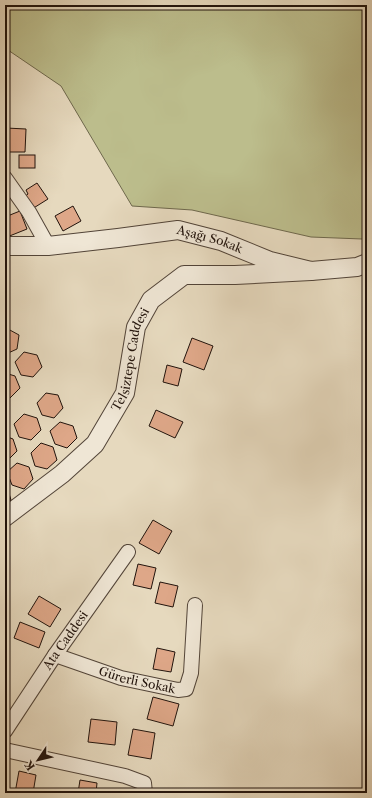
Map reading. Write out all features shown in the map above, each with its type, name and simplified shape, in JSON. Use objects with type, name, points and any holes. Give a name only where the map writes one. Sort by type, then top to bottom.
[{"type":"street","points":[[5,178],[30,212],[48,246]]},
{"type":"street","name":"Aşağı Sokak","points":[[5,246],[48,246],[178,230],[221,241],[270,261],[312,271],[357,267],[367,263]]},
{"type":"street","name":"Telsiztepe Caddesi","points":[[5,517],[62,474],[95,444],[125,393],[136,327],[150,300],[184,275],[235,275],[312,271]]},
{"type":"street","name":"Ata Caddesi","points":[[5,731],[55,655],[128,552]]},
{"type":"street","name":"Gürerli Sokak","points":[[55,655],[121,678],[178,690],[186,688],[191,673],[195,605]]},
{"type":"street","points":[[5,750],[124,776],[144,783],[146,793]]},
{"type":"green space","points":[[5,5],[367,5],[367,236],[362,239],[311,237],[192,210],[132,206],[61,86],[5,48]]},
{"type":"building","points":[[5,96],[9,96],[9,117],[5,117]]},
{"type":"building","points":[[6,128],[26,129],[25,152],[5,152]]},
{"type":"building","points":[[19,155],[35,155],[35,168],[19,168]]},
{"type":"building","points":[[37,183],[48,199],[32,209],[24,197],[28,194],[26,190]]},
{"type":"building","points":[[73,206],[81,221],[63,231],[55,216]]},
{"type":"building","points":[[20,211],[27,229],[7,237],[5,231],[5,217]]},
{"type":"building","points":[[8,329],[19,335],[17,349],[5,354],[5,330]]},
{"type":"building","points":[[192,338],[213,346],[204,370],[183,362]]},
{"type":"building","points":[[24,352],[37,355],[42,367],[33,377],[21,375],[15,362]]},
{"type":"building","points":[[167,365],[182,369],[178,386],[163,382]]},
{"type":"building","points":[[5,373],[15,376],[20,388],[10,398],[5,397]]},
{"type":"building","points":[[46,393],[58,395],[63,408],[54,418],[42,415],[37,403]]},
{"type":"building","points":[[156,410],[183,422],[175,438],[149,426]]},
{"type":"building","points":[[24,414],[37,418],[41,430],[31,440],[19,437],[14,424]]},
{"type":"building","points":[[60,422],[73,426],[77,438],[67,448],[55,444],[50,431]]},
{"type":"building","points":[[5,436],[13,439],[17,451],[7,461],[5,460]]},
{"type":"building","points":[[41,443],[53,447],[57,460],[47,469],[35,466],[31,453]]},
{"type":"building","points":[[17,463],[29,467],[33,479],[24,489],[12,485],[7,472]]},
{"type":"building","points":[[5,487],[7,487],[11,500],[5,505]]},
{"type":"building","points":[[153,520],[172,531],[159,554],[139,543]]},
{"type":"building","points":[[138,564],[156,568],[151,589],[133,585]]},
{"type":"building","points":[[160,582],[178,586],[173,607],[155,603]]},
{"type":"building","points":[[39,596],[61,609],[50,627],[28,614]]},
{"type":"building","points":[[20,622],[45,632],[39,648],[14,638]]},
{"type":"building","points":[[157,648],[175,652],[171,672],[153,669]]},
{"type":"building","points":[[153,697],[179,704],[173,726],[147,719]]},
{"type":"building","points":[[91,719],[117,722],[115,745],[88,742]]},
{"type":"building","points":[[133,729],[155,733],[151,759],[128,755]]},
{"type":"building","points":[[19,771],[36,775],[33,793],[15,793]]},
{"type":"building","points":[[80,780],[97,783],[96,793],[78,793]]}]
